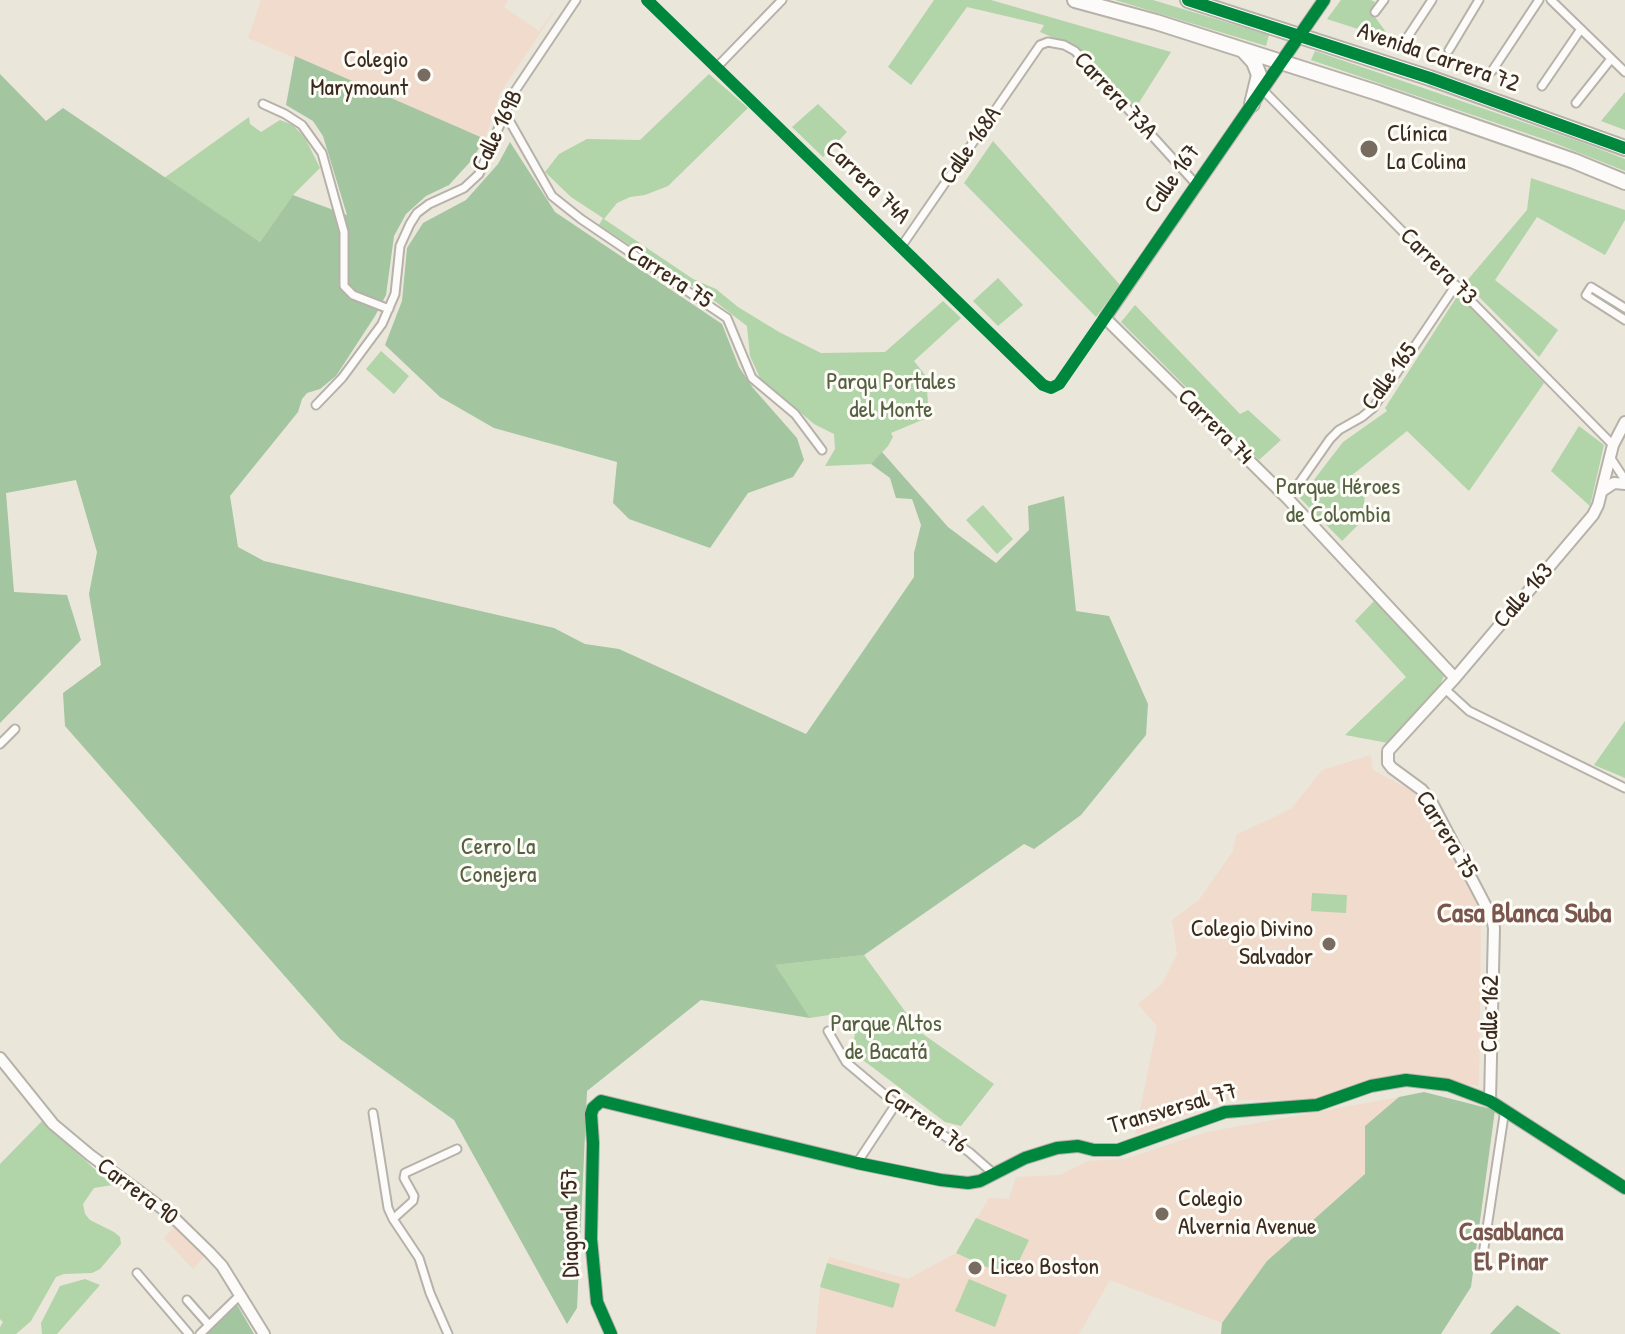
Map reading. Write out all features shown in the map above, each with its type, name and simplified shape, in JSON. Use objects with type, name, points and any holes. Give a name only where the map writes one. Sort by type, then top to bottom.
[{"type":"highway","points":[[1075,0],[1281,62],[1497,134],[1625,182]]},
{"type":"highway","name":"Avenida Carrera 72","points":[[1188,0],[1510,105],[1625,148]]},
{"type":"highway","points":[[1243,50],[1254,62],[1259,75],[1252,104]]},
{"type":"street","name":"Calle 169B","points":[[316,405],[373,339],[389,309],[397,283],[400,246],[410,224],[429,204],[464,188],[479,174],[516,89],[576,0]]},
{"type":"street","name":"Carrera 74A","points":[[647,0],[1043,385],[1051,388],[1059,384]]},
{"type":"street","points":[[716,68],[782,0]]},
{"type":"street","name":"Calle 167","points":[[1059,384],[1323,0]]},
{"type":"street","points":[[1375,12],[1384,0]]},
{"type":"street","points":[[1407,38],[1432,0]]},
{"type":"street","points":[[1449,50],[1479,0]]},
{"type":"street","points":[[1492,71],[1539,0]]},
{"type":"street","points":[[1551,0],[1625,72]]},
{"type":"street","points":[[1542,86],[1581,29]]},
{"type":"street","name":"Carrera 73A","points":[[1040,45],[1056,43],[1075,51],[1196,184]]},
{"type":"street","name":"Calle 168A","points":[[901,247],[1040,45]]},
{"type":"street","points":[[1576,103],[1611,59]]},
{"type":"street","name":"Carrera 73","points":[[1262,89],[1348,183],[1456,285],[1611,451],[1625,482]]},
{"type":"street","points":[[263,104],[302,125],[322,153],[344,232],[344,286],[353,295],[389,309]]},
{"type":"street","name":"Carrera 75","points":[[505,113],[552,196],[727,318],[733,326],[745,366],[752,378],[795,414],[822,450]]},
{"type":"street","points":[[1182,168],[1194,171],[1207,168]]},
{"type":"street","name":"Calle 165","points":[[1288,499],[1339,430],[1373,408],[1456,285]]},
{"type":"street","points":[[1625,308],[1591,287],[1586,295],[1625,320]]},
{"type":"street","name":"Carrera 74","points":[[1105,318],[1288,499],[1455,678]]},
{"type":"street","name":"Calle 163","points":[[1388,751],[1455,678],[1587,523],[1598,505],[1611,451],[1625,422]]},
{"type":"street","points":[[1602,491],[1614,483],[1625,482]]},
{"type":"street","points":[[1445,689],[1469,711],[1625,788]]},
{"type":"street","points":[[0,744],[15,729]]},
{"type":"street","name":"Carrera 75","points":[[1388,751],[1388,763],[1392,768],[1422,790],[1432,803],[1488,909],[1494,928]]},
{"type":"street","name":"Calle 162","points":[[1490,1101],[1494,928]]},
{"type":"street","name":"Carrera 76","points":[[828,1031],[846,1062],[896,1104],[969,1152],[994,1174]]},
{"type":"street","name":"Carrera 90","points":[[0,1058],[53,1124],[148,1205],[171,1215],[222,1266],[264,1334]]},
{"type":"street","name":"Transversal 77","points":[[593,1108],[601,1101],[857,1163],[957,1182],[980,1181],[1025,1158],[1057,1148],[1078,1146],[1118,1150],[1225,1112],[1245,1108],[1281,1109],[1317,1105],[1371,1086],[1406,1080],[1448,1085],[1490,1101]]},
{"type":"street","points":[[1490,1101],[1625,1188]]},
{"type":"street","points":[[857,1163],[896,1104]]},
{"type":"street","name":"Diagonal 157","points":[[593,1108],[593,1275],[597,1302],[611,1334]]},
{"type":"street","points":[[1482,1261],[1505,1109]]},
{"type":"street","points":[[373,1113],[388,1208],[419,1258],[448,1334]]},
{"type":"street","points":[[393,1219],[413,1201],[414,1196],[404,1178],[408,1170],[457,1149]]},
{"type":"street","points":[[137,1273],[189,1334]]},
{"type":"street","points":[[200,1334],[236,1299]]},
{"type":"street","points":[[187,1300],[209,1325]]},
{"type":"shaded area","name":"Colegio Marymount","points":[[261,0],[508,0],[504,7],[539,31],[562,0],[500,93],[485,139],[248,38]]},
{"type":"shaded area","name":"Colegio Divino Salvador","points":[[1371,755],[1373,770],[1412,791],[1437,819],[1486,914],[1481,918],[1479,1086],[1430,1078],[1381,1077],[1311,1101],[1226,1100],[1135,1135],[1157,1026],[1138,1004],[1162,984],[1177,954],[1172,920],[1199,900],[1233,851],[1236,835],[1291,809],[1322,770]]},
{"type":"shaded area","name":"Colegio Alvernia Avenue","points":[[1399,1097],[1365,1126],[1365,1174],[1267,1261],[1222,1323],[1110,1280],[1079,1334],[816,1334],[820,1287],[829,1257],[908,1279],[956,1253],[989,1198],[1009,1199],[1016,1177],[1060,1175],[1088,1161],[1125,1159],[1207,1132]]},
{"type":"shaded area","points":[[175,1226],[205,1256],[193,1269],[164,1238]]},
{"type":"green space","points":[[934,0],[991,0],[1171,52],[1135,109],[1078,48],[1040,32],[1044,25],[967,7],[911,85],[888,67]]},
{"type":"green space","points":[[1115,0],[1153,0],[1269,35],[1266,46]]},
{"type":"green space","points":[[1341,0],[1375,2],[1372,13],[1392,40],[1327,19]]},
{"type":"green space","points":[[1315,51],[1625,159],[1625,171],[1549,141],[1311,60]]},
{"type":"green space","name":"Cerro La Conejera","points":[[295,56],[485,139],[449,185],[426,196],[406,214],[394,236],[386,295],[375,316],[336,376],[320,389],[307,393],[298,412],[230,496],[238,547],[264,561],[554,628],[585,644],[619,649],[806,734],[914,577],[914,553],[921,525],[912,499],[896,498],[890,478],[871,464],[882,452],[948,527],[996,563],[1029,530],[1028,506],[1064,496],[1076,611],[1109,616],[1148,704],[1146,735],[1081,815],[1034,849],[1024,844],[864,955],[775,965],[810,1018],[701,1000],[587,1091],[577,1308],[567,1324],[454,1120],[340,1039],[65,726],[63,693],[101,665],[89,594],[97,552],[76,480],[6,493],[14,592],[67,595],[81,640],[0,723],[0,74],[46,121],[63,108],[260,242],[293,195],[347,215],[323,136],[313,121],[286,105]]},
{"type":"green space","name":"Parqu Portales del Monte","points":[[709,74],[748,108],[668,186],[617,203],[604,219],[693,279],[716,289],[738,307],[821,353],[885,352],[943,301],[961,318],[914,361],[926,376],[929,417],[891,433],[893,437],[888,446],[871,464],[825,466],[835,449],[834,434],[814,424],[760,378],[750,356],[747,326],[712,299],[599,225],[603,218],[571,197],[545,172],[559,154],[587,139],[640,140]]},
{"type":"green space","points":[[1625,92],[1625,130],[1601,121]]},
{"type":"green space","points":[[818,104],[847,132],[823,157],[792,127]]},
{"type":"green space","points":[[249,117],[250,124],[261,132],[280,120],[293,125],[305,138],[320,168],[293,195],[260,242],[164,178]]},
{"type":"green space","points":[[993,141],[1120,285],[1096,317],[964,183]]},
{"type":"green space","points":[[510,142],[555,212],[722,324],[739,367],[753,388],[797,438],[804,460],[793,477],[748,493],[710,548],[629,519],[613,503],[617,462],[494,428],[440,397],[385,345],[402,301],[407,248],[423,223],[466,200],[498,164]]},
{"type":"green space","points":[[1531,178],[1625,210],[1625,220],[1605,255],[1537,217],[1495,280],[1558,330],[1539,357],[1465,283],[1527,210]]},
{"type":"green space","points":[[998,278],[1023,305],[998,326],[973,301]]},
{"type":"green space","name":"Parque Héroes de Colombia","points":[[1458,295],[1544,383],[1469,491],[1407,431],[1351,476],[1365,494],[1362,521],[1342,541],[1300,498],[1343,442],[1387,411],[1385,408]]},
{"type":"green space","points":[[1135,305],[1240,414],[1248,410],[1281,440],[1259,460],[1121,322]]},
{"type":"green space","points":[[381,351],[409,376],[394,394],[366,369]]},
{"type":"green space","points":[[1579,426],[1604,445],[1590,506],[1551,471]]},
{"type":"green space","points":[[983,505],[1013,539],[997,554],[966,520]]},
{"type":"green space","points":[[1374,601],[1440,666],[1444,676],[1439,687],[1388,743],[1345,735],[1406,677],[1355,621]]},
{"type":"green space","points":[[1625,721],[1625,778],[1594,765]]},
{"type":"green space","points":[[1312,893],[1347,895],[1346,913],[1311,911]]},
{"type":"green space","name":"Parque Altos de Bacatá","points":[[864,955],[920,1032],[994,1084],[961,1126],[945,1122],[851,1051],[855,1035],[835,1014],[810,1018],[774,965]]},
{"type":"green space","points":[[1424,1092],[1495,1110],[1471,1287],[1441,1334],[1221,1334],[1222,1323],[1267,1261],[1365,1174],[1365,1126],[1399,1097]]},
{"type":"green space","points":[[42,1121],[112,1185],[94,1188],[83,1204],[90,1220],[114,1232],[120,1237],[121,1244],[100,1269],[92,1273],[56,1277],[31,1321],[16,1334],[0,1334],[3,1322],[0,1319],[0,1164]]},
{"type":"green space","points":[[976,1218],[1029,1240],[1011,1278],[956,1253]]},
{"type":"green space","points":[[827,1263],[900,1284],[893,1308],[820,1287]]},
{"type":"green space","points":[[85,1279],[100,1285],[57,1334],[42,1334],[41,1323],[60,1286]]},
{"type":"green space","points":[[969,1279],[1007,1295],[995,1327],[955,1311]]},
{"type":"green space","points":[[236,1303],[254,1334],[205,1334]]},
{"type":"green space","points":[[1517,1305],[1561,1334],[1490,1334]]},
{"type":"cycle path","points":[[647,0],[1043,385],[1051,388],[1059,384],[1324,0]]},
{"type":"cycle path","points":[[1188,0],[1430,78],[1625,148]]},
{"type":"cycle path","points":[[611,1334],[597,1302],[591,1239],[591,1114],[601,1101],[857,1163],[968,1183],[980,1181],[1025,1158],[1057,1148],[1078,1146],[1118,1150],[1225,1112],[1317,1105],[1371,1086],[1406,1080],[1448,1085],[1490,1101],[1625,1188]]},
{"type":"place","name":"Colegio Marymount","points":[[424,75]]},
{"type":"place","name":"Clínica La Colina","points":[[1369,149]]},
{"type":"place","name":"Colegio Divino Salvador","points":[[1329,944]]},
{"type":"place","name":"Colegio Alvernia Avenue","points":[[1162,1214]]},
{"type":"place","name":"Liceo Boston","points":[[975,1268]]},
{"type":"district","name":"Casa Blanca Suba","points":[[1524,915]]},
{"type":"district","name":"Casablanca El Pinar","points":[[1511,1248]]}]
